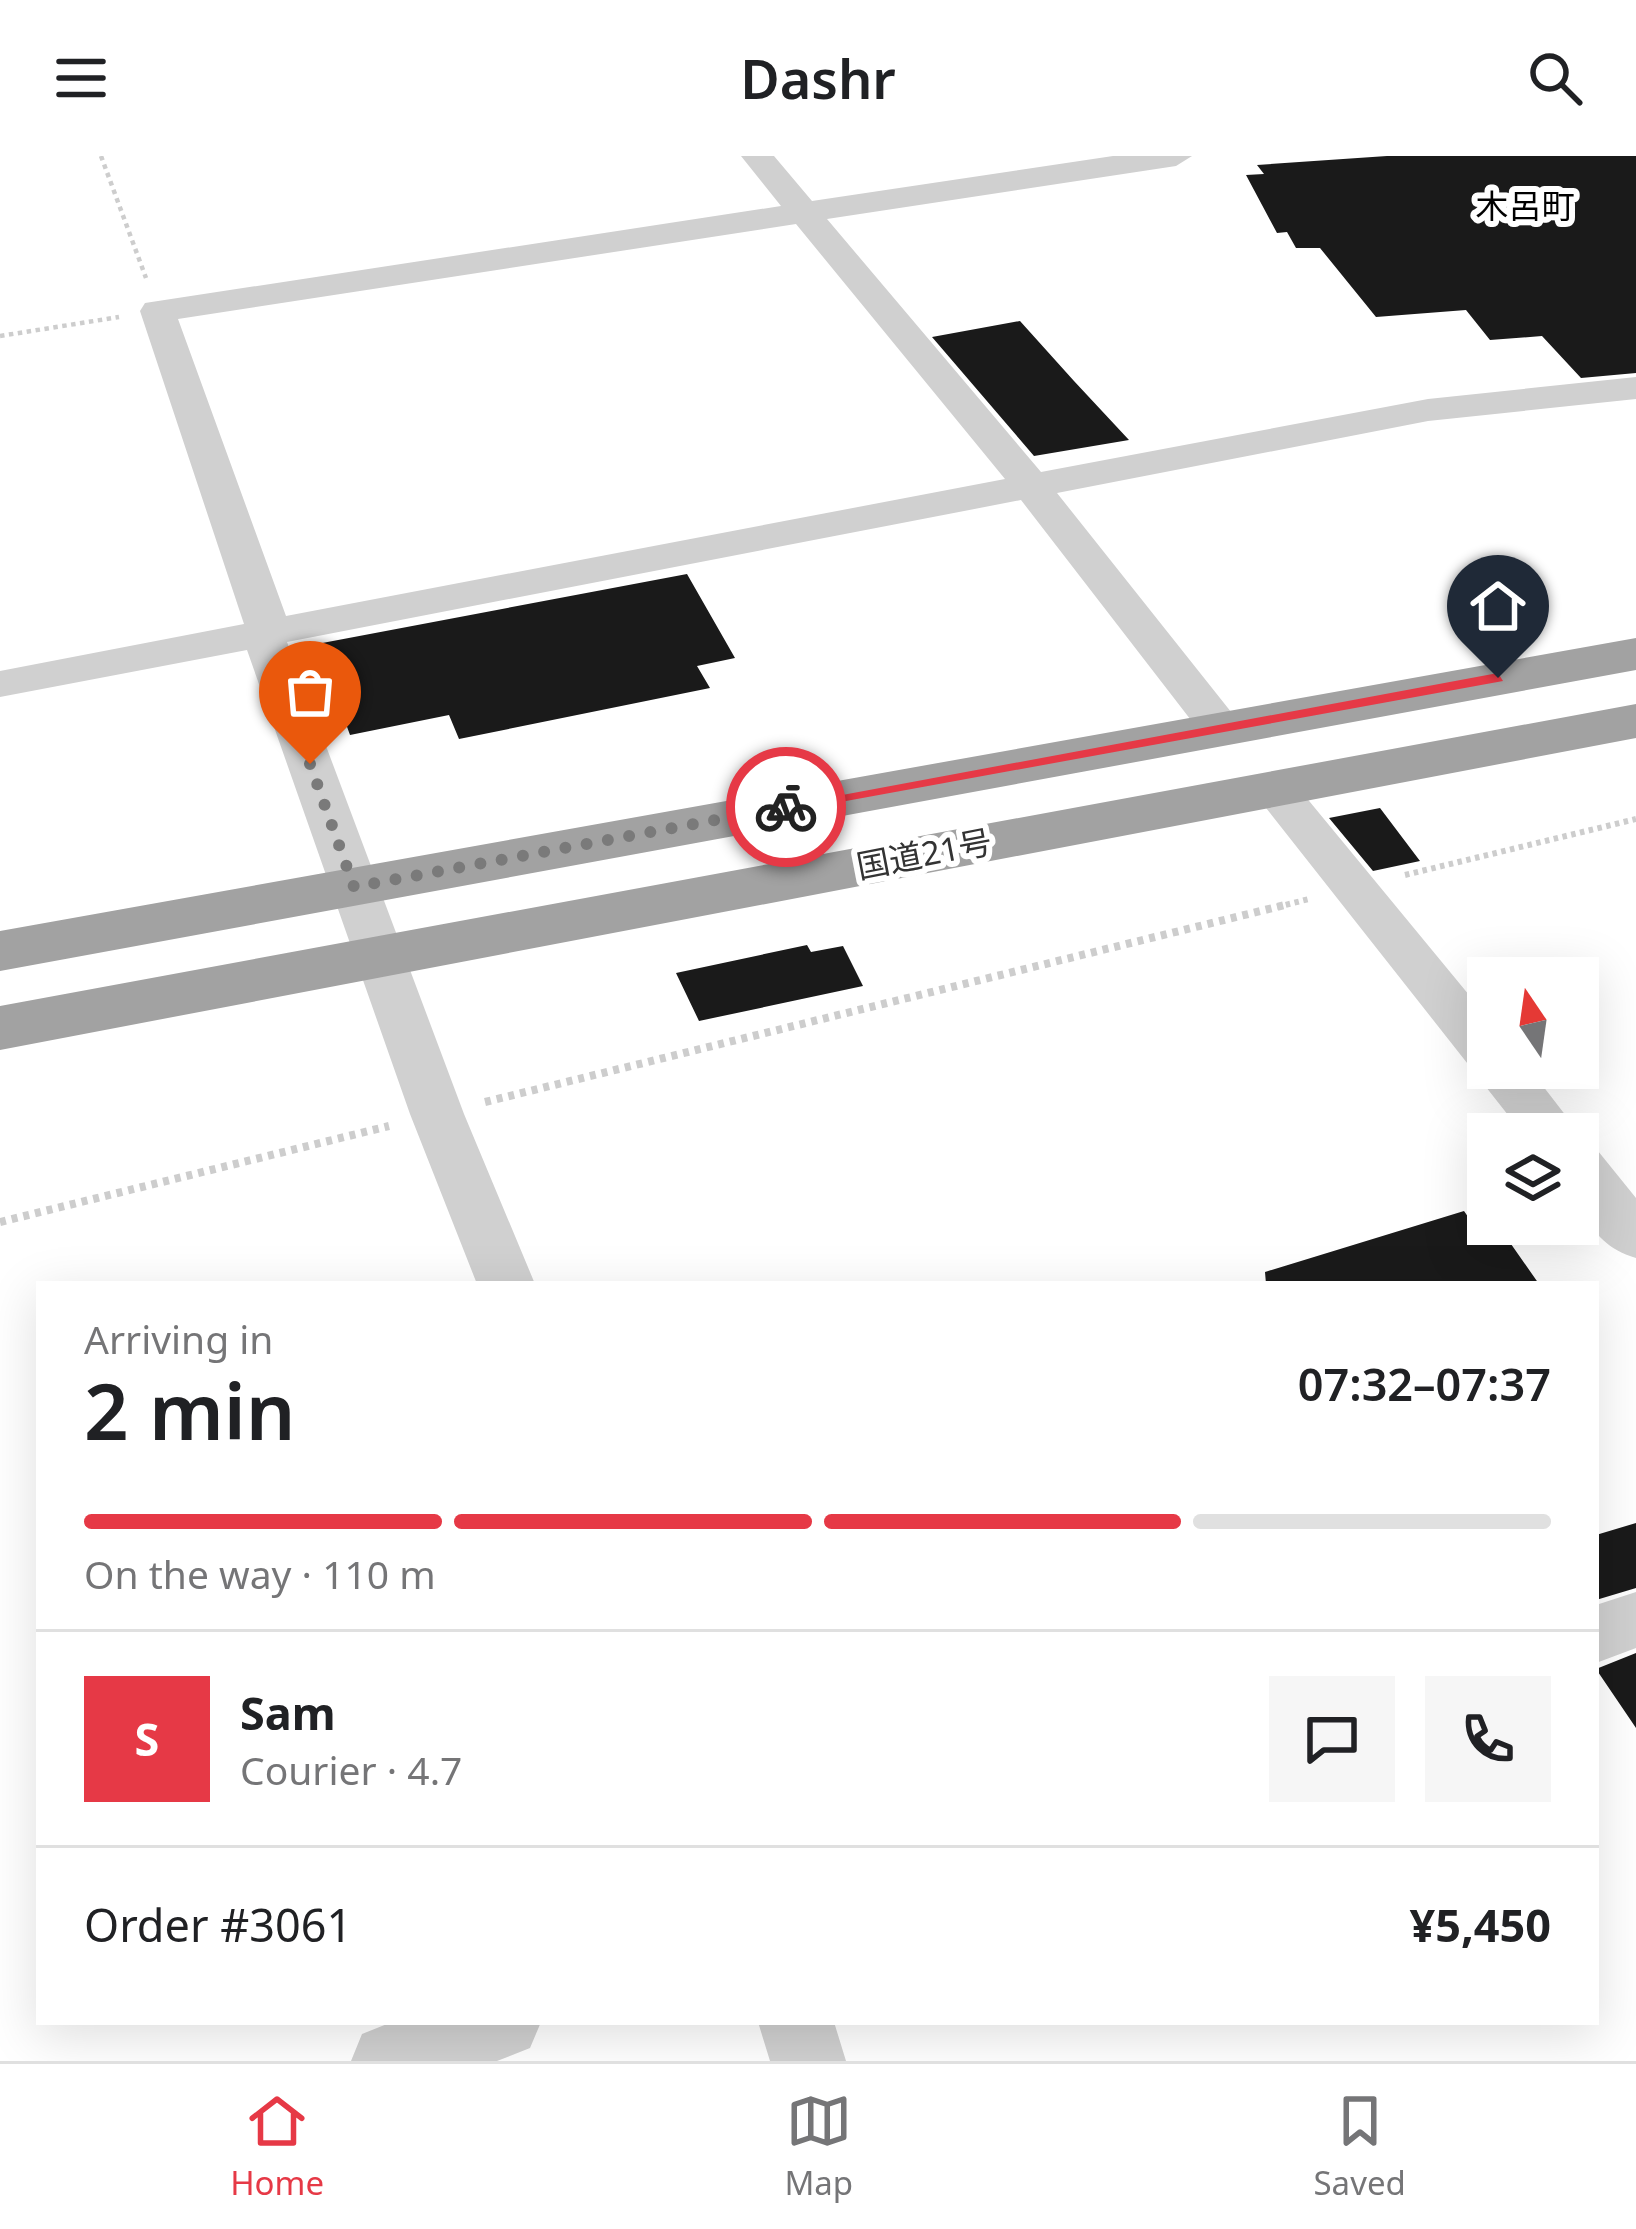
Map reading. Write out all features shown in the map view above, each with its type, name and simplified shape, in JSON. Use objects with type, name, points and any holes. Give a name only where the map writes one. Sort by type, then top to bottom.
[{"type":"highway","points":[[0,951],[1636,653]]},
{"type":"highway","name":"国道21号","points":[[0,1028],[1636,721]]},
{"type":"street","points":[[757,156],[1030,485],[1220,727]]},
{"type":"street","points":[[505,1281],[437,1114],[262,634],[266,620],[158,311],[1176,156]]},
{"type":"street","points":[[0,684],[1428,410],[1636,388]]},
{"type":"street","points":[[1275,789],[1467,1027]]},
{"type":"street","points":[[1517,1089],[1536,1113]]},
{"type":"street","points":[[1599,1191],[1636,1237]]},
{"type":"street","points":[[1599,1633],[1636,1620]]},
{"type":"street","points":[[389,2061],[493,2025]]},
{"type":"street","points":[[797,2025],[808,2061]]},
{"type":"path","points":[[0,336],[158,311],[101,156]]},
{"type":"path","points":[[0,1222],[1636,819]]},
{"type":"building","points":[[1387,156],[1636,156],[1636,373],[1581,378],[1542,336],[1490,340],[1466,310],[1376,317],[1320,248],[1296,248],[1287,232],[1277,233],[1246,175],[1264,174],[1257,165]]},
{"type":"building","points":[[1020,321],[1129,440],[1034,456],[932,337]]},
{"type":"building","points":[[687,574],[735,658],[697,666],[710,688],[459,739],[449,715],[350,735],[317,644]]},
{"type":"building","points":[[1380,808],[1420,861],[1373,871],[1329,818]]},
{"type":"building","points":[[807,945],[811,952],[843,946],[863,986],[699,1021],[676,973]]},
{"type":"building","points":[[1464,1211],[1467,1245],[1512,1245],[1537,1281],[1266,1281],[1265,1272]]},
{"type":"building","points":[[1636,1523],[1636,1588],[1599,1599],[1599,1534]]},
{"type":"building","points":[[1636,1653],[1636,1728],[1599,1673],[1599,1668]]},
{"type":"way so far","points":[[310,764],[354,887],[786,807]]},
{"type":"district","name":"木呂町","points":[[1525,206]]},
{"type":"route","points":[[786,807],[1498,678]]}]
